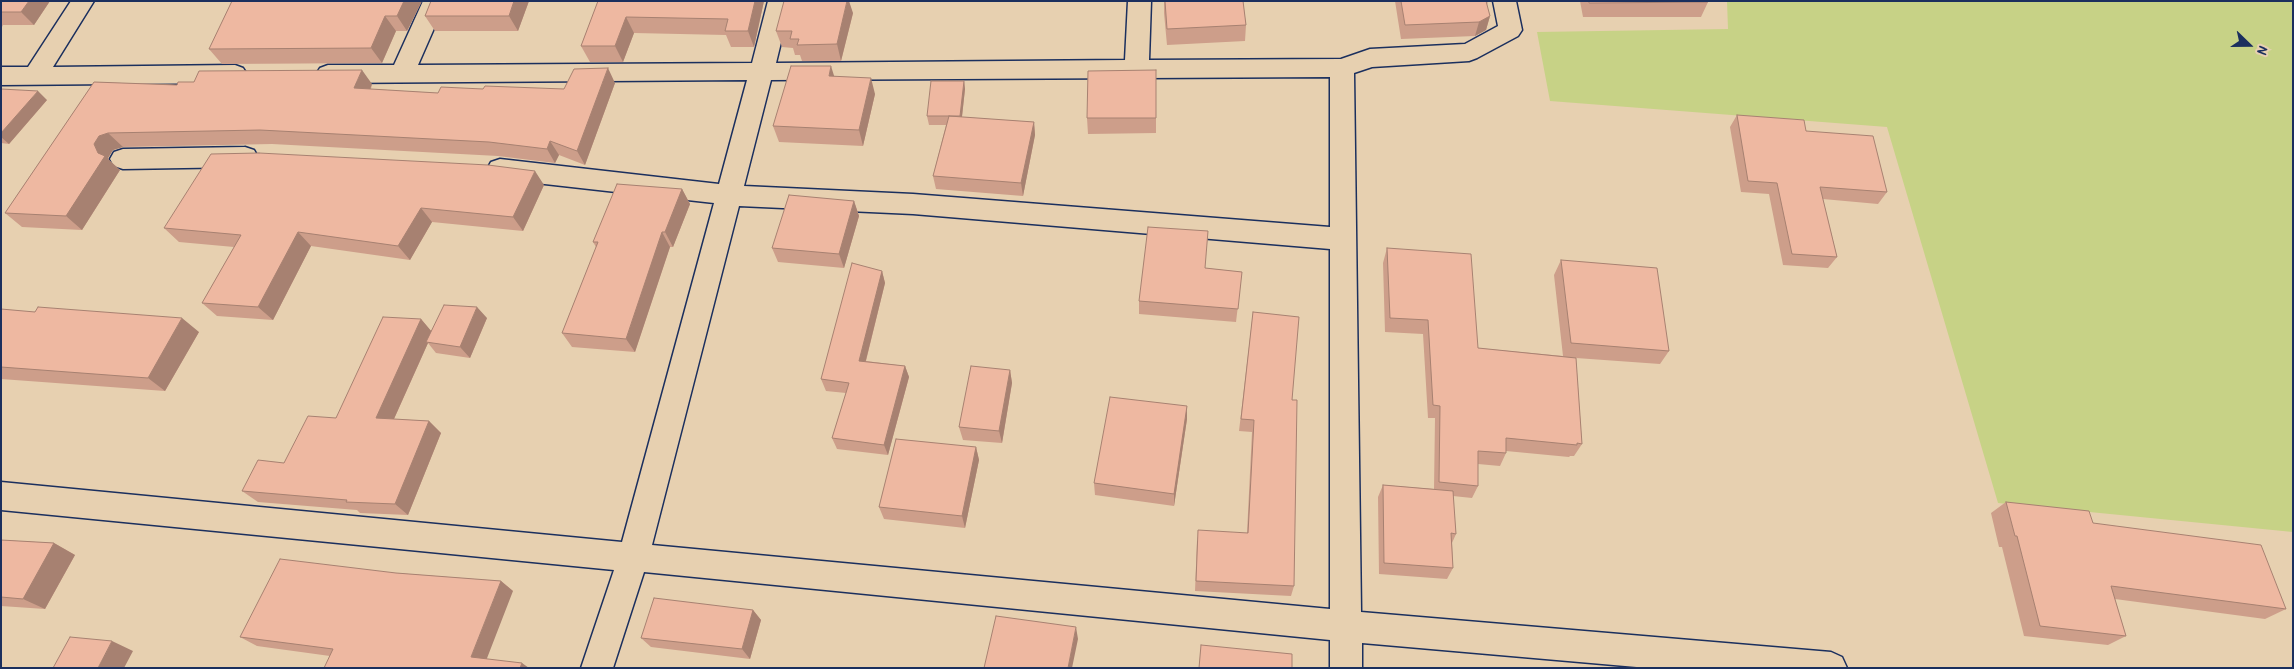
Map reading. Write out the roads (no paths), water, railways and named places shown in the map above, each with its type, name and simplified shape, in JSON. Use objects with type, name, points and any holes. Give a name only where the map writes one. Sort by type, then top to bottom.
[{"type":"street","points":[[35,75],[83,1]]},
{"type":"street","points":[[402,73],[435,1]]},
{"type":"street","points":[[597,668],[633,558],[780,1]]},
{"type":"street","points":[[1137,69],[1140,1]]},
{"type":"street","points":[[303,74],[1342,68],[1370,58],[1469,52],[1510,30],[1504,1]]},
{"type":"street","points":[[1342,68],[1346,668]]},
{"type":"street","points":[[1,76],[254,74]]},
{"type":"street","points":[[123,159],[272,156]]},
{"type":"street","points":[[479,167],[729,195],[913,204],[1343,239]]},
{"type":"street","points":[[1,496],[1346,626],[1831,668]]}]
